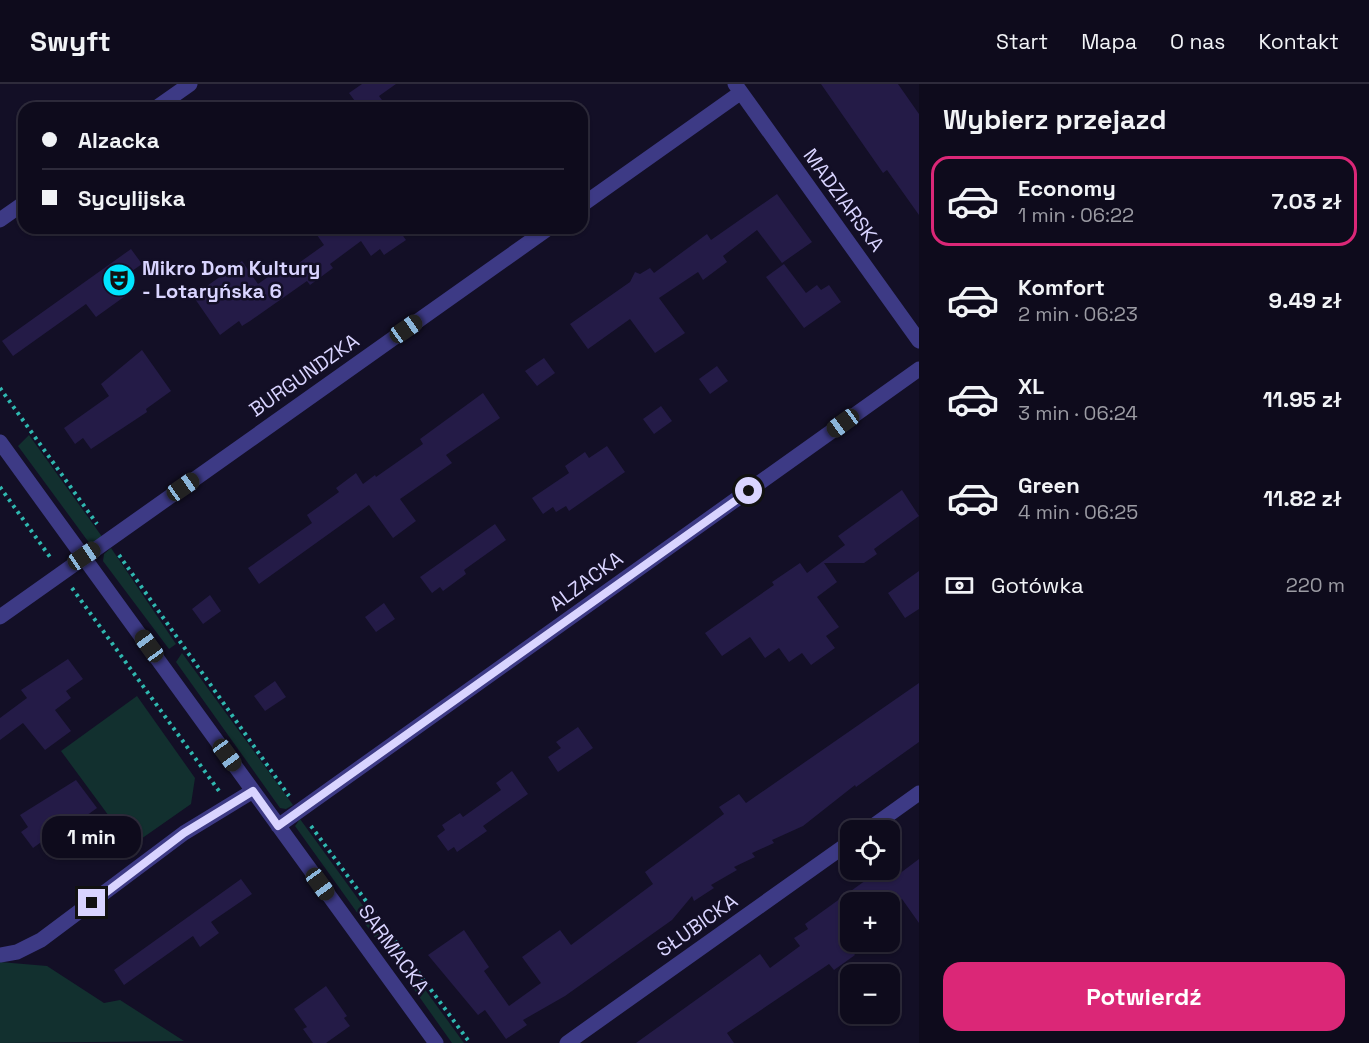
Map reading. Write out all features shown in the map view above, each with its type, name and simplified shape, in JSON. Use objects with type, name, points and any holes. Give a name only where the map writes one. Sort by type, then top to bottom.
[{"type":"street","points":[[164,102],[190,84]]},
{"type":"street","points":[[588,200],[738,88]]},
{"type":"street","name":"MADZIARSKA","points":[[738,88],[919,341]]},
{"type":"street","points":[[0,220],[18,207]]},
{"type":"street","name":"BURGUNDZKA","points":[[0,617],[541,234]]},
{"type":"street","name":"ALZACKA","points":[[278,826],[919,369]]},
{"type":"street","name":"SARMACKA","points":[[0,442],[436,1043]]},
{"type":"street","points":[[0,955],[16,952],[41,940],[184,833],[253,791]]},
{"type":"street","points":[[881,820],[919,793]]},
{"type":"street","name":"SŁUBICKA","points":[[567,1043],[840,849]]},
{"type":"path","points":[[0,388],[300,811],[470,1043]]},
{"type":"path","points":[[0,487],[229,804]]},
{"type":"green space","points":[[29,435],[103,538],[90,544],[18,446]]},
{"type":"green space","points":[[111,548],[176,644],[169,649],[103,561],[104,554]]},
{"type":"green space","points":[[182,653],[293,805],[286,809],[280,808],[176,662]]},
{"type":"green space","points":[[137,696],[195,778],[191,804],[131,846],[61,751]]},
{"type":"green space","points":[[300,819],[385,936],[381,939],[376,939],[295,826]]},
{"type":"green space","points":[[0,962],[47,966],[104,1003],[120,1000],[184,1041],[0,1043]]},
{"type":"green space","points":[[418,980],[464,1043],[452,1043],[413,988]]},
{"type":"building","points":[[362,84],[396,84],[379,96],[384,102],[356,102],[349,93]]},
{"type":"building","points":[[821,84],[898,84],[919,114],[919,215],[887,170],[883,173]]},
{"type":"building","points":[[777,194],[812,242],[782,263],[757,230],[723,256],[727,262],[703,280],[698,272],[659,298],[685,333],[655,353],[630,319],[588,349],[570,324],[630,282],[635,272],[640,274],[650,268],[654,273],[707,234],[711,240]]},
{"type":"building","points":[[316,234],[402,234],[406,240],[384,255],[380,249],[371,256],[361,241],[330,264],[333,268],[310,285],[307,281],[242,326],[239,321],[220,335],[193,296],[242,261],[258,284],[285,265],[289,270],[324,245]]},
{"type":"building","points":[[131,249],[142,264],[125,276],[135,289],[96,317],[86,304],[13,356],[2,341]]},
{"type":"building","points":[[784,264],[806,293],[817,285],[821,290],[829,285],[841,302],[804,328],[766,277]]},
{"type":"building","points":[[142,350],[171,391],[146,409],[147,412],[91,449],[83,438],[75,444],[64,428],[109,396],[101,384]]},
{"type":"building","points":[[544,358],[555,373],[537,386],[525,371]]},
{"type":"building","points":[[717,366],[728,381],[710,394],[699,379]]},
{"type":"building","points":[[483,393],[500,418],[446,455],[452,463],[400,499],[416,521],[393,538],[369,505],[259,584],[248,568],[312,523],[307,515],[339,492],[336,488],[356,473],[363,484],[375,475],[376,477],[423,444],[420,439]]},
{"type":"building","points":[[661,406],[672,421],[654,434],[643,419]]},
{"type":"building","points":[[607,446],[625,472],[569,511],[566,506],[556,512],[553,507],[543,514],[532,498],[569,473],[565,466],[585,452],[589,458]]},
{"type":"building","points":[[902,490],[919,516],[874,549],[877,554],[864,563],[824,563],[837,582],[817,597],[839,627],[826,636],[835,648],[811,665],[802,653],[789,662],[779,648],[765,658],[750,637],[722,656],[705,633],[774,585],[772,582],[800,563],[807,573],[845,545],[838,536]]},
{"type":"building","points":[[495,524],[506,540],[464,570],[466,574],[443,591],[440,587],[432,593],[420,577]]},
{"type":"building","points":[[919,571],[919,609],[905,618],[888,593]]},
{"type":"building","points":[[210,595],[221,611],[203,624],[192,609]]},
{"type":"building","points":[[384,603],[395,619],[376,632],[365,617]]},
{"type":"building","points":[[68,659],[83,679],[66,691],[71,698],[55,710],[71,731],[45,750],[23,723],[0,740],[0,718],[27,698],[21,690]]},
{"type":"building","points":[[275,681],[286,697],[265,711],[254,696]]},
{"type":"building","points":[[919,683],[919,742],[856,787],[855,785],[803,826],[772,840],[774,843],[752,853],[755,857],[734,867],[737,870],[711,885],[714,888],[694,901],[692,896],[672,920],[565,996],[523,1020],[527,1025],[506,1039],[485,1010],[478,1015],[428,955],[464,930],[489,967],[484,971],[509,1006],[541,983],[522,957],[560,930],[571,945],[653,884],[645,872],[724,814],[719,807],[739,794],[746,803]]},
{"type":"building","points":[[578,727],[593,748],[558,772],[548,757],[561,748],[556,742]]},
{"type":"building","points":[[512,771],[528,794],[483,826],[487,831],[457,852],[454,847],[448,851],[437,836],[445,830],[442,825],[460,813],[463,817],[501,790],[496,783]]},
{"type":"building","points":[[76,780],[97,808],[65,831],[62,827],[33,848],[21,832],[28,827],[20,815]]},
{"type":"building","points":[[919,859],[919,923],[902,899],[900,900],[900,892],[849,892],[866,880],[900,880],[900,873]]},
{"type":"building","points":[[241,879],[252,894],[211,922],[219,933],[200,947],[193,936],[124,985],[114,970]]},
{"type":"building","points":[[840,899],[840,952],[853,952],[855,955],[834,970],[829,964],[727,1033],[734,1043],[636,1043],[760,954],[770,968],[800,946],[794,938],[808,929],[805,924]]},
{"type":"building","points":[[326,986],[347,1016],[344,1018],[350,1026],[326,1043],[313,1043],[303,1029],[307,1027],[294,1009]]},
{"type":"place","name":"Mikro Dom Kultury - Lotaryńska 6","points":[[119,280]]},
{"type":"route","points":[[92,903],[184,833],[253,791],[278,826],[749,491]]}]
